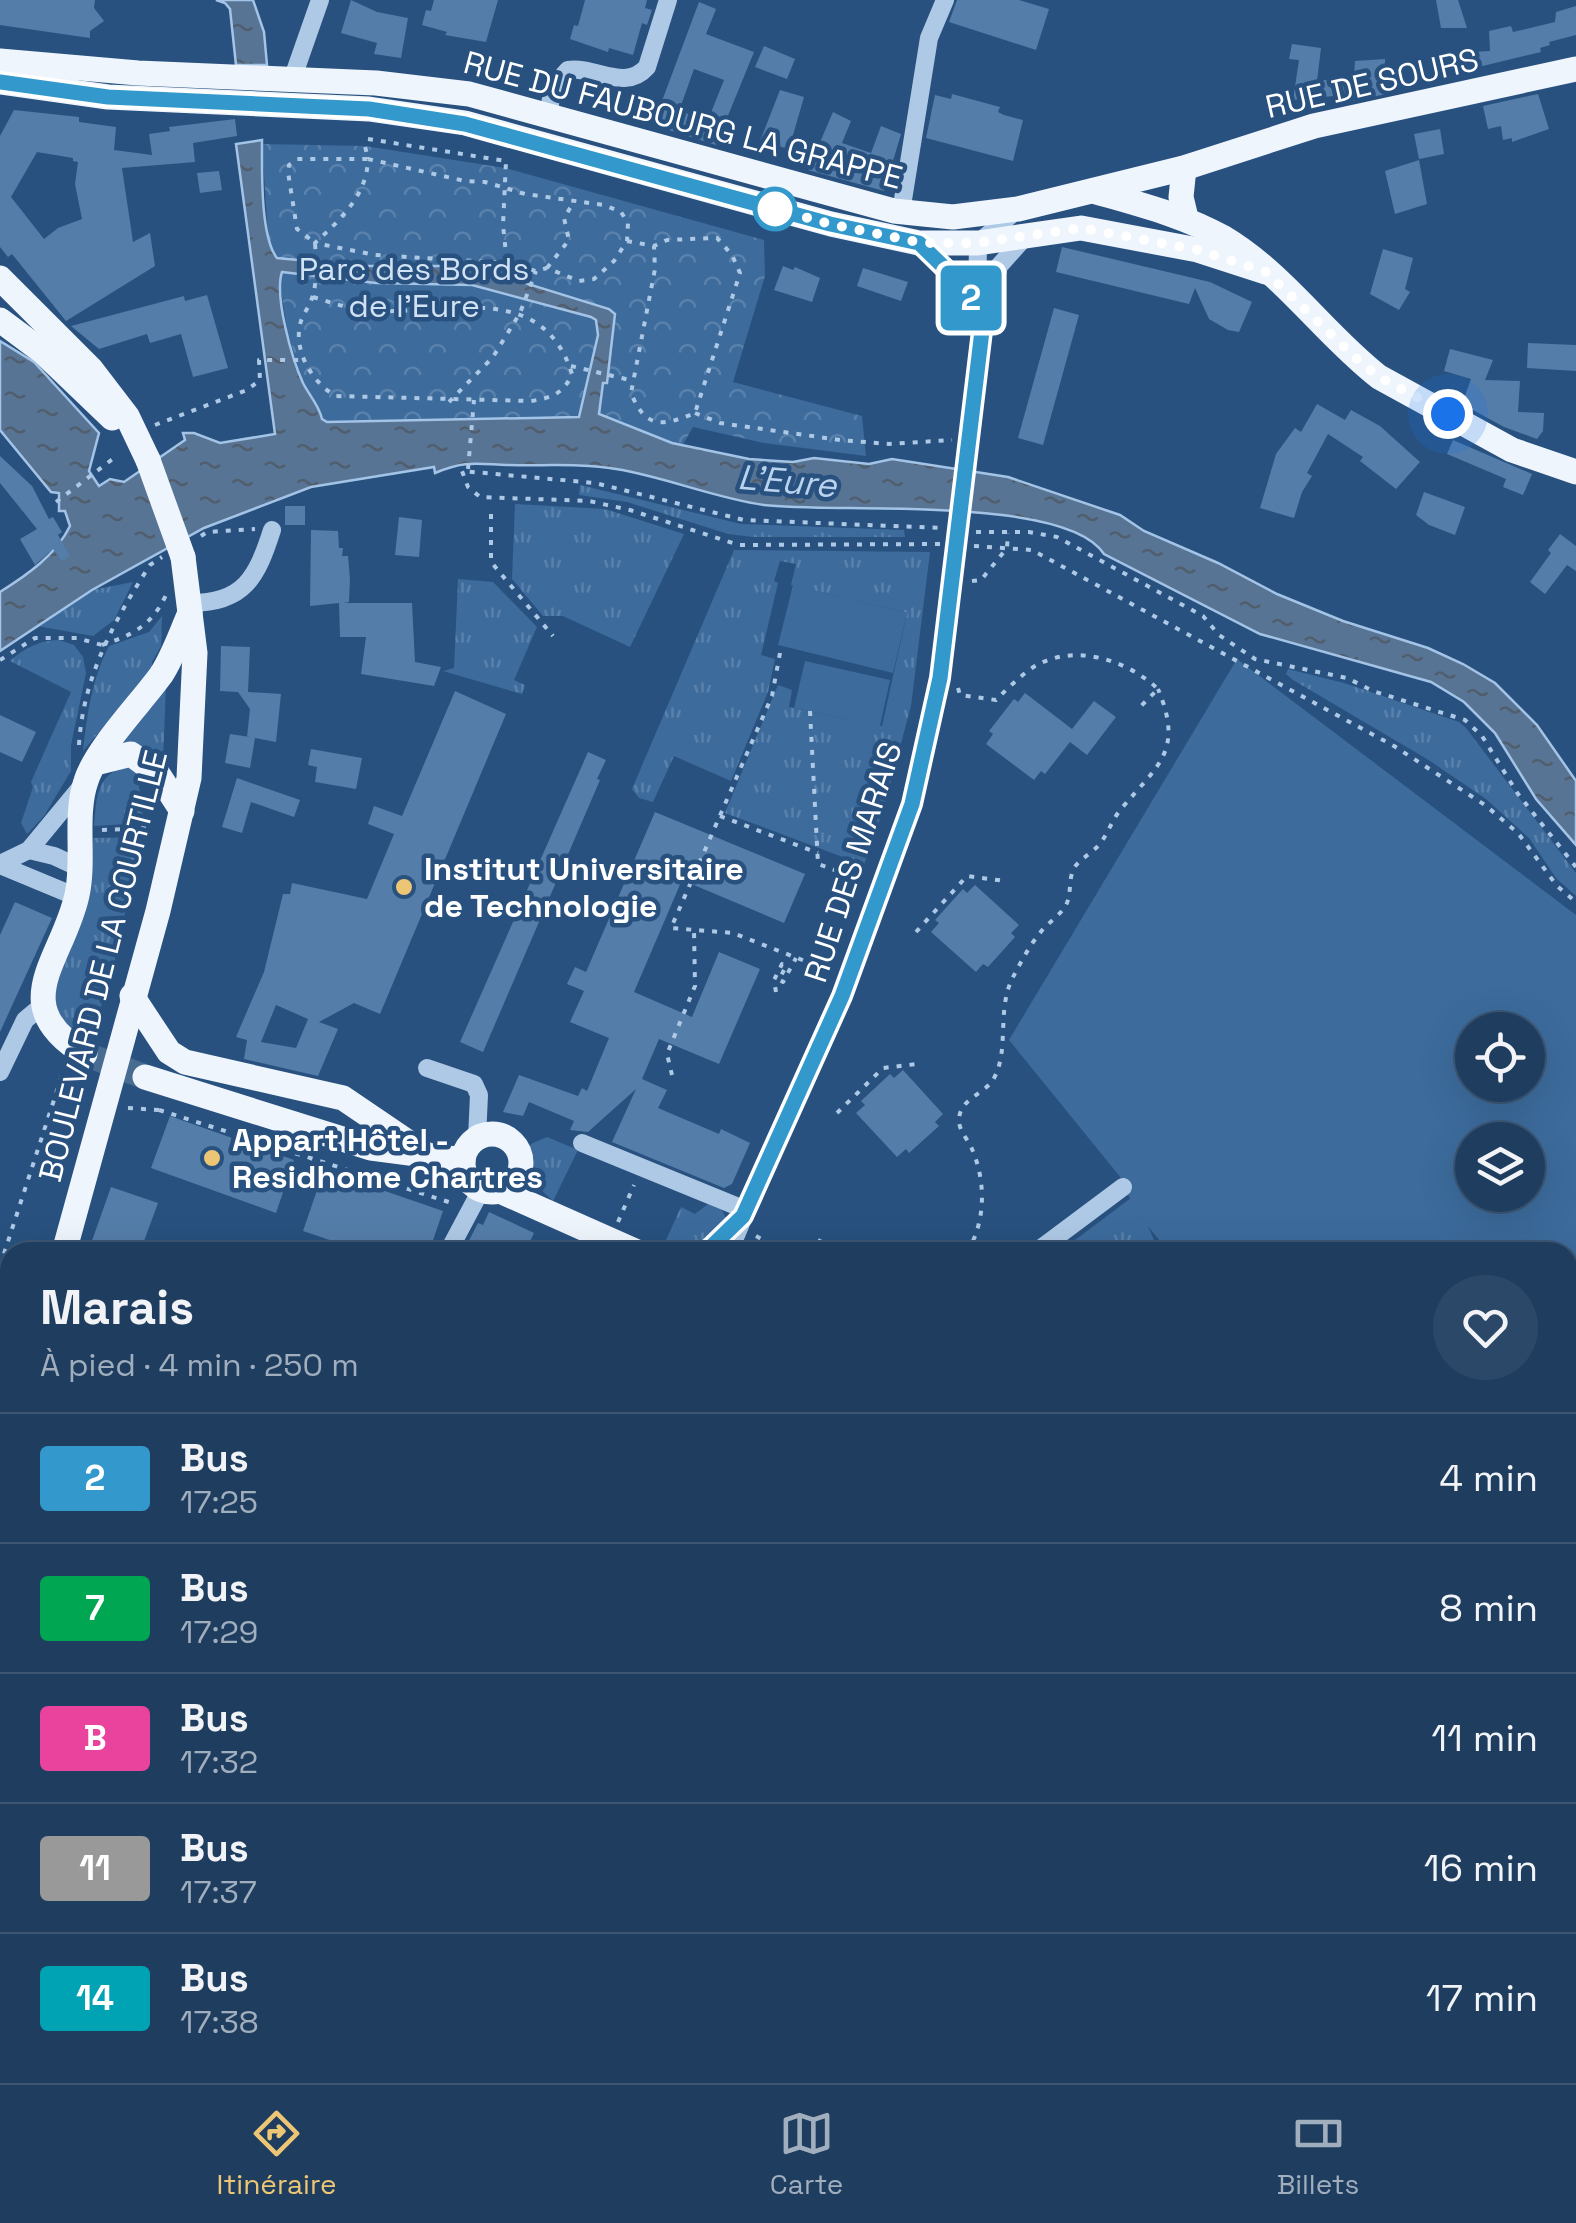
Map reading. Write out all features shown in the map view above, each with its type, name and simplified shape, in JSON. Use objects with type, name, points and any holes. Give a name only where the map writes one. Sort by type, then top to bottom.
[{"type":"main road","name":"RUE DU FAUBOURG LA GRAPPE","points":[[0,61],[138,74],[293,77],[469,94],[901,212],[953,216],[1018,209],[1094,190],[1186,218],[1228,240],[1379,377],[1512,450],[1576,472]]},
{"type":"main road","name":"RUE DE SOURS","points":[[1094,190],[1184,168],[1314,126],[1576,69]]},
{"type":"main road","name":"RUE DU FAUBOURG LA GRAPPE","points":[[0,82],[108,97],[369,109],[465,124],[830,224],[919,243],[978,243],[1081,228],[1169,243],[1266,272]]},
{"type":"main road","name":"RUE DE SOURS","points":[[1081,228],[1184,168]]},
{"type":"main road","points":[[1184,168],[1181,197],[1186,218]]},
{"type":"main road","name":"BOULEVARD DE LA COURTILLE","points":[[0,278],[91,370],[127,416],[148,460],[183,557],[192,606],[195,653],[189,778],[67,1242]]},
{"type":"main road","name":"BOULEVARD DE LA COURTILLE","points":[[0,320],[78,384],[148,460]]},
{"type":"main road","points":[[78,1050],[52,1027],[43,1005],[42,984],[77,897],[90,773],[164,670],[192,606]]},
{"type":"main road","points":[[90,773],[131,754],[158,774],[182,811]]},
{"type":"main road","points":[[132,996],[169,1052],[185,1062],[343,1098],[427,1156]]},
{"type":"main road","points":[[144,1077],[371,1148],[463,1160]]},
{"type":"main road","points":[[483,1197],[512,1183],[519,1171],[518,1151],[509,1140],[494,1134],[478,1138],[468,1147],[463,1160],[465,1174],[483,1197],[553,1213],[614,1242]]},
{"type":"main road","points":[[519,1171],[553,1213]]},
{"type":"street","points":[[293,77],[320,0]]},
{"type":"street","points":[[548,116],[554,87],[568,70],[589,69],[619,79],[641,75],[648,67],[668,0]]},
{"type":"street","points":[[901,212],[929,38],[945,0]]},
{"type":"street","points":[[978,243],[1018,209]]},
{"type":"street","points":[[953,216],[999,266]]},
{"type":"street","name":"RUE DES MARAIS","points":[[733,1242],[860,950],[912,804],[940,678],[982,331],[999,266],[1025,237]]},
{"type":"street","name":"RUE DES MARAIS","points":[[919,243],[977,306]]},
{"type":"street","name":"RUE DES MARAIS","points":[[978,243],[977,306],[982,331]]},
{"type":"street","points":[[192,606],[233,597],[264,554],[272,530]]},
{"type":"street","points":[[0,864],[29,850],[90,773]]},
{"type":"street","points":[[29,850],[80,868]]},
{"type":"street","points":[[0,864],[77,897]]},
{"type":"street","points":[[0,1072],[25,1020],[43,1005]]},
{"type":"street","points":[[427,1068],[474,1084],[479,1095],[478,1138]]},
{"type":"street","points":[[582,1143],[743,1218]]},
{"type":"street","points":[[1050,1242],[1124,1187]]},
{"type":"street","points":[[454,1242],[483,1197]]},
{"type":"street","name":"RUE DES MARAIS","points":[[717,1242],[743,1218]]},
{"type":"path","points":[[368,139],[506,160],[506,263]]},
{"type":"path","points":[[313,297],[346,308],[374,311],[441,306],[520,313],[543,324],[560,344],[572,374],[566,388],[531,402],[336,396],[324,390],[304,360],[300,324],[313,297],[315,243],[360,195],[368,177],[365,146]]},
{"type":"path","points":[[297,159],[368,159],[504,187],[524,194],[604,205],[621,212],[628,223],[628,241],[614,262],[594,278],[579,282],[548,268],[536,271],[506,263],[375,255],[315,243],[297,229],[288,172],[297,159]]},
{"type":"path","points":[[548,268],[569,240],[564,218],[575,200]]},
{"type":"path","points":[[628,241],[654,246],[667,240],[716,238],[732,255],[740,273],[695,413]]},
{"type":"path","points":[[654,246],[655,269],[632,392],[638,410],[652,421],[666,425],[695,413],[720,423],[865,442],[970,445]]},
{"type":"path","points":[[449,402],[494,357],[520,313],[536,271]]},
{"type":"path","points":[[155,425],[247,390],[260,380],[259,360],[304,360]]},
{"type":"path","points":[[570,366],[634,381]]},
{"type":"path","points":[[474,400],[466,468],[468,487],[480,497],[590,501],[738,545],[953,553]]},
{"type":"path","points":[[56,502],[118,455]]},
{"type":"path","points":[[466,468],[594,483],[744,520],[949,529]]},
{"type":"path","points":[[491,514],[491,562],[553,636]]},
{"type":"path","points":[[967,531],[1029,532],[1057,537],[1202,616],[1219,636],[1255,659],[1347,678],[1373,691],[1465,720],[1482,736],[1518,794],[1576,867]]},
{"type":"path","points":[[952,584],[981,580],[1007,548],[1008,533]]},
{"type":"path","points":[[969,546],[1032,550],[1394,746],[1486,804],[1518,833],[1557,886],[1576,902]]},
{"type":"path","points":[[90,773],[78,764],[80,723],[102,644],[140,580]]},
{"type":"path","points":[[0,660],[35,638],[77,638],[102,644],[136,633],[149,623],[166,595]]},
{"type":"path","points":[[780,653],[772,696],[671,928],[733,933],[833,972]]},
{"type":"path","points":[[940,678],[957,682],[960,695],[996,700],[1034,666],[1054,658],[1095,657],[1132,668],[1158,689],[1167,711],[1168,740],[1162,761],[1151,779],[1119,811],[1097,847],[1076,865],[1064,908],[1040,932],[1011,982],[1002,1011],[996,1076],[966,1102],[959,1118],[959,1127],[981,1170],[983,1195],[972,1242]]},
{"type":"path","points":[[1139,708],[1158,689]]},
{"type":"path","points":[[810,712],[818,864],[840,872]]},
{"type":"path","points":[[720,816],[818,853]]},
{"type":"path","points":[[916,932],[968,876],[1005,881]]},
{"type":"path","points":[[672,1074],[667,1054],[695,986],[694,930]]},
{"type":"path","points":[[776,992],[774,980],[782,964],[786,966],[778,980],[784,982],[796,958]]},
{"type":"path","points":[[9,1242],[78,1050]]},
{"type":"path","points":[[837,1113],[883,1068],[918,1064]]},
{"type":"path","points":[[159,1110],[454,1204],[483,1197]]},
{"type":"path","points":[[610,1240],[642,1168]]},
{"type":"path","points":[[743,1218],[773,1242]]},
{"type":"green space","name":"Parc des Bords de l'Eure","points":[[262,144],[365,146],[505,168],[764,240],[765,276],[733,382],[862,416],[866,456],[764,443],[693,427],[682,446],[579,417],[327,422],[302,381],[287,330],[268,236]]},
{"type":"green space","points":[[580,485],[741,524],[904,530],[905,537],[728,534],[627,502],[579,495]]},
{"type":"green space","points":[[515,504],[605,509],[684,534],[630,647],[563,616],[543,616],[512,579]]},
{"type":"green space","points":[[734,550],[930,552],[911,706],[864,865],[725,813],[778,685],[792,690],[789,707],[882,726],[907,613],[791,585],[796,564],[780,561],[774,581],[778,583],[761,655],[775,659],[768,692],[731,781],[674,756],[653,802],[639,798],[632,789]]},
{"type":"green space","points":[[458,579],[493,582],[537,627],[514,680],[525,685],[522,694],[443,671],[454,668]]},
{"type":"green space","points":[[133,582],[114,620],[93,636],[37,626],[92,590]]},
{"type":"green space","points":[[793,585],[907,613],[893,673],[778,645]]},
{"type":"green space","points":[[162,616],[161,646],[152,662],[152,671],[83,751],[94,684],[109,646],[149,632]]},
{"type":"green space","points":[[59,640],[74,645],[83,657],[86,673],[71,745],[71,771],[44,816],[27,834],[21,823],[33,787],[31,782],[71,692],[10,661],[33,646]]},
{"type":"green space","points":[[1237,659],[1576,915],[1576,1242],[1162,1242],[1130,1199],[1121,1178],[1009,1040]]},
{"type":"green space","points":[[805,661],[890,680],[880,726],[794,708]]},
{"type":"green space","points":[[1288,669],[1344,683],[1459,722],[1576,873],[1576,896],[1556,878],[1529,838],[1486,799],[1427,759],[1293,680],[1286,674]]},
{"type":"green space","points":[[166,683],[163,762],[111,752]]},
{"type":"green space","points":[[125,766],[137,770],[145,780],[138,784],[144,805],[142,823],[94,826],[103,782]]},
{"type":"green space","points":[[141,837],[115,960],[91,1041],[70,1027],[58,1011],[58,970],[88,884],[93,838]]},
{"type":"green space","points":[[547,1137],[578,1150],[553,1201],[536,1183],[527,1160],[531,1144]]},
{"type":"green space","points":[[1135,1195],[1155,1242],[1072,1242]]},
{"type":"green space","points":[[708,1204],[722,1210],[727,1220],[706,1242],[665,1242],[681,1207],[695,1214]]},
{"type":"water","points":[[216,0],[253,0],[264,32],[267,65],[236,65],[230,9]]},
{"type":"water","name":"L'Eure","points":[[262,140],[267,235],[277,258],[364,266],[470,266],[609,309],[615,314],[607,383],[603,383],[599,414],[672,443],[749,459],[793,462],[814,458],[869,464],[892,459],[1008,477],[1120,515],[1144,531],[1277,594],[1463,664],[1495,683],[1537,725],[1576,781],[1576,845],[1536,799],[1495,733],[1464,702],[1431,682],[1260,634],[1104,554],[1081,535],[1044,522],[998,515],[764,505],[635,473],[589,466],[471,464],[435,473],[434,467],[311,487],[204,528],[92,590],[0,651],[0,592],[49,555],[70,526],[65,511],[59,511],[59,493],[51,492],[0,430],[0,341],[34,362],[99,433],[89,471],[99,486],[110,479],[124,482],[185,440],[183,433],[220,443],[275,434],[236,144]],"holes":[[[282,272],[376,283],[472,285],[596,320],[598,335],[579,417],[327,422],[322,419],[289,344],[280,296]]]},
{"type":"building","points":[[0,0],[95,0],[94,8],[104,21],[90,31],[90,38],[0,25]]},
{"type":"building","points":[[351,0],[377,12],[408,18],[401,58],[374,54],[377,43],[341,33]]},
{"type":"building","points":[[434,0],[498,0],[486,42],[445,35],[447,32],[422,25]]},
{"type":"building","points":[[585,0],[647,0],[645,8],[652,10],[647,25],[642,23],[633,55],[609,48],[608,52],[570,39]]},
{"type":"building","points":[[957,0],[1019,0],[1049,9],[1036,50],[949,22]]},
{"type":"building","points":[[1436,0],[1458,0],[1467,28],[1441,28]]},
{"type":"building","points":[[699,2],[716,9],[706,34],[754,52],[716,145],[653,125]],"holes":[[[694,69],[724,80],[708,120],[679,111]]]},
{"type":"building","points":[[1576,6],[1576,35],[1549,42],[1550,45],[1540,48],[1541,52],[1458,72],[1454,53],[1490,51],[1489,31],[1511,26],[1513,32],[1555,22],[1556,12]]},
{"type":"building","points":[[1292,44],[1321,48],[1317,81],[1354,76],[1355,61],[1385,59],[1386,94],[1353,101],[1354,94],[1293,100],[1299,60],[1289,59]]},
{"type":"building","points":[[764,46],[795,59],[787,79],[755,67]]},
{"type":"building","points":[[780,90],[804,97],[789,149],[760,141]]},
{"type":"building","points":[[952,94],[1000,107],[998,112],[1023,120],[1013,161],[926,138],[935,95],[951,99]]},
{"type":"building","points":[[1538,94],[1549,129],[1512,142],[1512,138],[1503,140],[1501,126],[1488,129],[1483,106]]},
{"type":"building","points":[[14,110],[79,117],[79,122],[116,127],[114,150],[152,155],[149,134],[170,131],[169,127],[235,119],[237,136],[193,143],[195,162],[122,168],[133,242],[150,233],[155,266],[66,321],[12,254],[8,257],[0,247],[0,136]],"holes":[[[37,152],[78,162],[75,184],[82,219],[58,228],[44,239],[11,197]]]},
{"type":"building","points":[[833,112],[851,121],[842,143],[871,153],[881,126],[901,134],[884,191],[808,170]]},
{"type":"building","points":[[1440,129],[1444,154],[1419,159],[1414,134]]},
{"type":"building","points":[[1419,160],[1427,204],[1395,214],[1385,171]]},
{"type":"building","points":[[219,171],[222,190],[200,193],[197,173]]},
{"type":"building","points":[[1062,247],[1210,282],[1252,302],[1239,332],[1228,330],[1209,319],[1195,288],[1189,304],[1056,272]]},
{"type":"building","points":[[1383,249],[1413,258],[1405,289],[1410,292],[1399,310],[1370,294]]},
{"type":"building","points":[[783,266],[820,278],[812,302],[774,290]]},
{"type":"building","points":[[863,268],[908,282],[901,301],[857,286]]},
{"type":"building","points":[[207,295],[228,368],[193,377],[181,334],[150,343],[147,334],[99,349],[71,326],[184,296],[185,301]]},
{"type":"building","points":[[1054,308],[1079,315],[1043,445],[1018,438]]},
{"type":"building","points":[[1528,343],[1576,345],[1576,371],[1527,368]]},
{"type":"building","points":[[1450,349],[1493,360],[1485,380],[1520,381],[1518,412],[1544,413],[1543,431],[1537,439],[1504,427],[1462,404],[1471,379],[1444,371]]},
{"type":"building","points":[[1317,404],[1345,420],[1351,410],[1380,426],[1420,462],[1396,489],[1360,461],[1363,457],[1328,434],[1307,473],[1312,476],[1294,518],[1260,508],[1276,454],[1295,428],[1301,432]]},
{"type":"building","points":[[1453,440],[1532,474],[1523,495],[1503,487],[1506,479],[1447,454]]},
{"type":"building","points":[[0,456],[32,486],[49,519],[53,517],[62,532],[58,535],[70,556],[62,561],[53,549],[35,565],[20,539],[37,529],[0,483]]},
{"type":"building","points":[[1424,492],[1465,507],[1455,535],[1416,515]]},
{"type":"building","points":[[285,506],[305,506],[305,525],[285,525]]},
{"type":"building","points":[[399,517],[422,520],[419,557],[395,555]]},
{"type":"building","points":[[311,530],[338,531],[342,556],[348,556],[350,579],[349,602],[344,603],[412,603],[415,662],[441,667],[434,686],[361,674],[366,637],[340,637],[339,603],[310,606]]},
{"type":"building","points":[[1560,534],[1576,546],[1576,571],[1567,565],[1545,594],[1530,582]]},
{"type":"building","points":[[221,646],[250,647],[248,692],[281,694],[276,742],[255,738],[250,768],[225,763],[230,734],[247,737],[250,709],[238,692],[220,691]]},
{"type":"building","name":"Institut Universitaire de Technologie","points":[[455,691],[506,714],[380,1014],[354,1003],[319,1022],[338,1029],[318,1076],[244,1059],[247,1040],[236,1037],[264,972],[283,894],[290,894],[292,883],[367,899],[394,834],[368,824],[374,806],[402,816]],"holes":[[[276,1005],[308,1019],[296,1048],[261,1042]]]},
{"type":"building","points":[[1025,693],[1072,729],[1094,701],[1116,717],[1087,755],[1070,742],[1045,774],[1041,771],[1034,780],[986,744],[993,734],[989,731],[1014,699],[1018,702]]},
{"type":"building","points":[[0,715],[36,732],[22,762],[0,752]]},
{"type":"building","points":[[311,749],[362,758],[356,789],[315,782],[317,767],[308,765]]},
{"type":"building","points":[[588,752],[606,760],[597,779],[600,780],[483,1052],[460,1042]]},
{"type":"building","points":[[237,778],[300,800],[294,817],[251,802],[242,833],[222,827]]},
{"type":"building","points":[[655,812],[805,874],[784,923],[682,880],[634,992],[692,1017],[719,952],[760,969],[719,1064],[659,1039],[642,1079],[667,1090],[658,1108],[750,1143],[732,1184],[724,1188],[612,1142],[636,1089],[588,1132],[570,1130],[574,1121],[529,1102],[523,1116],[503,1112],[519,1075],[578,1096],[582,1088],[587,1091],[609,1038],[570,1022],[584,991],[567,984],[575,967],[586,972]]},
{"type":"building","points":[[975,885],[1019,925],[1011,933],[1015,937],[988,967],[983,964],[976,972],[931,932],[939,923],[935,920],[963,889],[967,893]]},
{"type":"building","points":[[15,902],[52,918],[0,1032],[0,935]]},
{"type":"building","points":[[903,1070],[943,1114],[935,1122],[939,1126],[909,1153],[906,1149],[897,1157],[856,1113],[865,1105],[861,1101],[890,1074],[894,1078]]},
{"type":"building","points":[[170,1116],[294,1160],[276,1213],[151,1168]]},
{"type":"building","points":[[324,1170],[443,1211],[432,1242],[335,1242],[303,1231]]},
{"type":"building","points":[[111,1187],[158,1203],[144,1242],[92,1242]]},
{"type":"building","points":[[489,1212],[534,1233],[530,1242],[468,1242],[478,1223],[483,1225]]},
{"type":"tunnel","points":[[85,1054],[145,1077]]},
{"type":"bus line","name":"2","points":[[0,82],[108,97],[369,109],[465,124],[830,224],[919,243],[977,306],[982,331],[940,678],[912,804],[842,996],[743,1216],[721,1242]]},
{"type":"place","name":"Institut Universitaire de Technologie","points":[[404,887]]},
{"type":"place","name":"Appart Hôtel - Residhome Chartres","points":[[212,1158]]},
{"type":"route","points":[[775,209],[765,206],[922,243],[978,243],[1081,228],[1198,250],[1266,272],[1379,377],[1448,414]]}]
